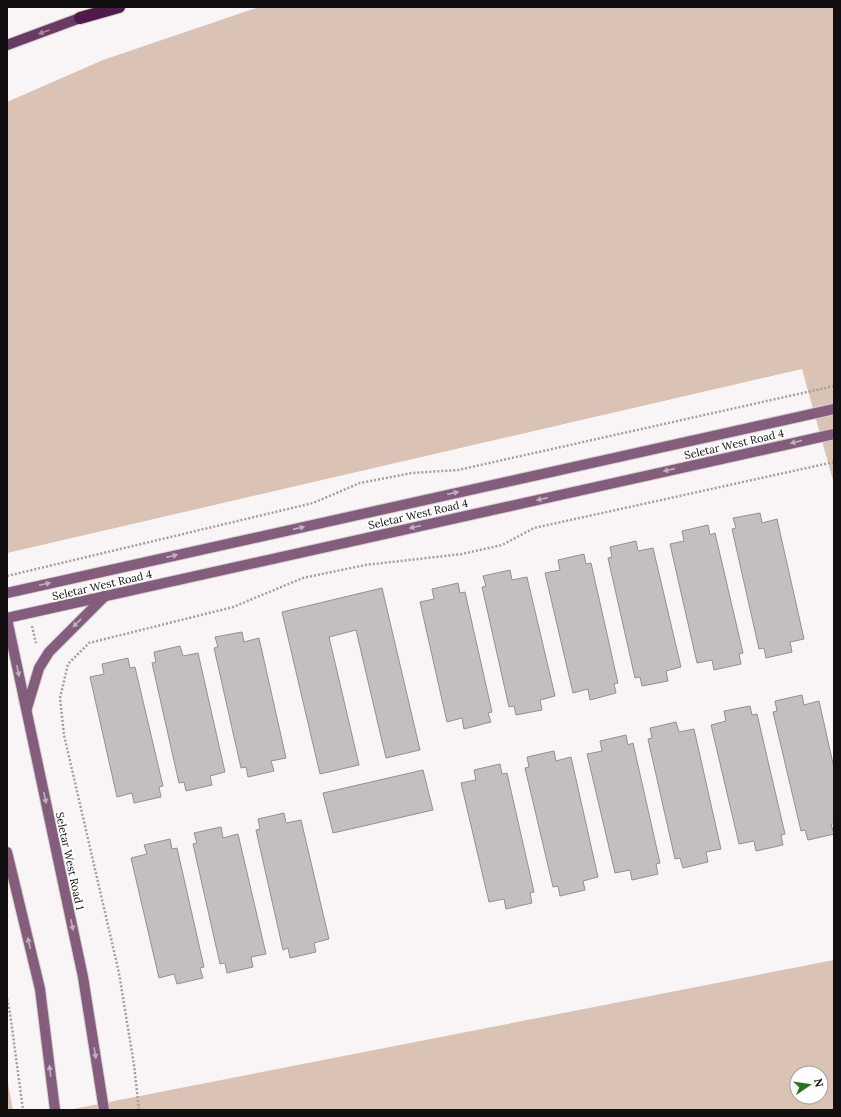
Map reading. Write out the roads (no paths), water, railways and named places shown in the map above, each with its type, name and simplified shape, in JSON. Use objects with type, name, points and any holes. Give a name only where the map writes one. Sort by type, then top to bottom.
[{"type":"highway","points":[[80,18],[119,7]]},
{"type":"main road","points":[[7,45],[109,7]]},
{"type":"main road","name":"Seletar West Road 4","points":[[7,593],[834,409]]},
{"type":"main road","name":"Seletar West Road 4","points":[[7,619],[834,434]]},
{"type":"main road","points":[[26,710],[39,668],[49,652],[105,596]]},
{"type":"main road","name":"Seletar West Road 1","points":[[7,619],[82,977],[104,1110]]},
{"type":"main road","points":[[7,852],[40,989],[55,1110]]}]
